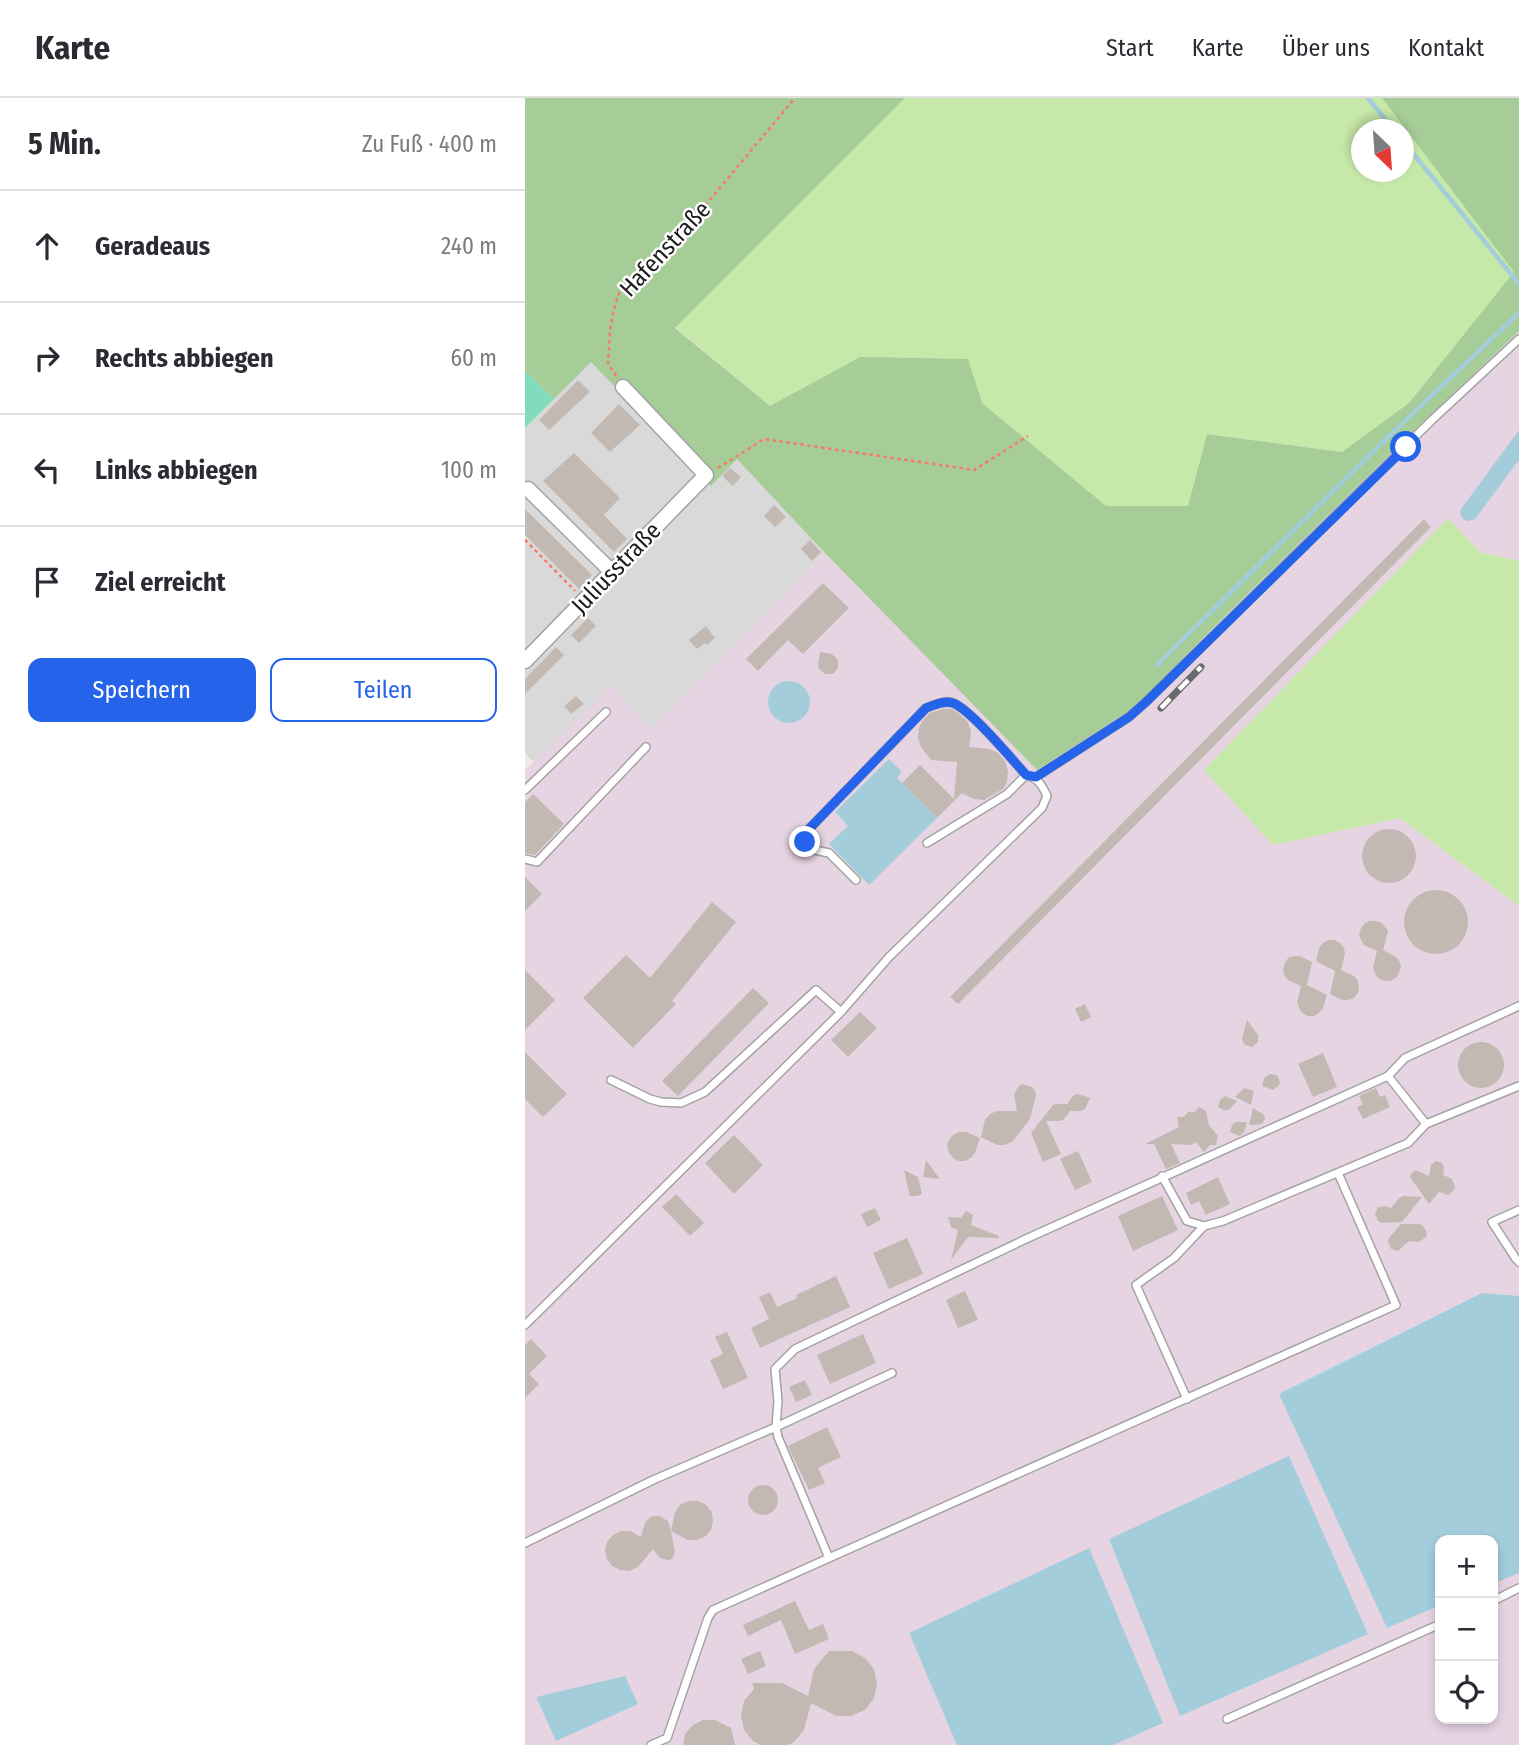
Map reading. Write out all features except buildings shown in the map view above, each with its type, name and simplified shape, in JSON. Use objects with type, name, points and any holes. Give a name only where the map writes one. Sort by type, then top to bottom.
[{"type":"street","points":[[623,387],[706,475]]},
{"type":"street","name":"Juliusstraße","points":[[525,661],[706,475]]},
{"type":"street","points":[[529,489],[612,572]]},
{"type":"lane","points":[[1036,777],[1129,717],[1146,702],[1432,420],[1519,339]]},
{"type":"lane","points":[[525,1325],[841,1012],[889,957],[1042,808],[1047,796],[1043,787],[1036,777],[1026,775],[970,714],[953,703],[940,702],[926,708],[808,830],[805,842],[810,849],[829,853],[856,880]]},
{"type":"lane","points":[[525,790],[606,712]]},
{"type":"lane","points":[[525,859],[537,862],[646,747]]},
{"type":"lane","points":[[927,844],[1007,794],[1026,775]]},
{"type":"lane","points":[[611,1080],[650,1099],[681,1103],[705,1092],[816,990],[841,1012]]},
{"type":"lane","points":[[829,1558],[776,1427],[778,1401],[775,1369],[795,1349],[1162,1176],[1388,1076],[1405,1058],[1519,1006]]},
{"type":"lane","points":[[1388,1076],[1426,1125]]},
{"type":"lane","points":[[1162,1176],[1187,1221],[1204,1226],[1223,1221],[1408,1143],[1426,1125],[1519,1086]]},
{"type":"lane","points":[[651,1745],[667,1741],[713,1610],[1395,1305],[1338,1173]]},
{"type":"lane","points":[[1519,1210],[1492,1222],[1519,1262]]},
{"type":"lane","points":[[1187,1399],[1136,1285],[1174,1258],[1204,1226]]},
{"type":"lane","points":[[525,1542],[653,1480],[892,1373]]},
{"type":"lane","points":[[1498,1598],[1519,1588]]},
{"type":"lane","points":[[1227,1719],[1435,1626]]},
{"type":"path","name":"Hafenstraße","points":[[623,387],[608,363],[610,332],[619,293],[674,244],[795,98]]},
{"type":"path","points":[[706,475],[764,439],[974,470],[1028,436]]},
{"type":"path","points":[[525,540],[585,600]]},
{"type":"shaded area","points":[[1519,331],[1519,561],[1480,552],[1448,519],[1273,845],[1400,818],[1519,906],[1519,1745],[525,1745],[525,770],[611,686],[650,729],[825,553],[1038,770],[1135,707]]},
{"type":"shaded area","points":[[591,361],[710,485],[737,458],[825,553],[650,729],[611,687],[534,762],[525,753],[525,428]]},
{"type":"green space","points":[[525,98],[905,98],[675,328],[770,406],[860,357],[968,359],[982,403],[1106,506],[1188,506],[1207,434],[1342,452],[1409,403],[1514,272],[1414,140],[1414,119],[1398,119],[1382,98],[1519,98],[1519,331],[1398,446],[1135,707],[1037,770],[737,459],[711,486],[591,362],[554,399],[525,371]]},
{"type":"green space","points":[[905,98],[1382,98],[1398,119],[1351,119],[1351,182],[1414,182],[1414,140],[1515,272],[1409,403],[1342,452],[1207,434],[1188,506],[1106,506],[860,357],[770,406],[675,327]]},
{"type":"green space","points":[[525,371],[554,399],[525,428]]},
{"type":"green space","points":[[1448,518],[1480,552],[1519,561],[1519,906],[1400,818],[1273,845],[1204,770]]},
{"type":"water","points":[[1519,430],[1519,460],[1475,519],[1464,520],[1460,514],[1461,509]]},
{"type":"water","points":[[789,681],[804,687],[810,702],[804,717],[789,723],[774,717],[768,702],[774,687]]},
{"type":"water","points":[[889,759],[902,772],[897,778],[937,818],[869,885],[829,844],[848,826],[835,812]]},
{"type":"water","points":[[1482,1293],[1519,1296],[1519,1573],[1498,1582],[1498,1535],[1435,1535],[1435,1607],[1387,1628],[1279,1394]]},
{"type":"water","points":[[1289,1456],[1368,1634],[1180,1716],[1109,1539]]},
{"type":"water","points":[[1089,1548],[1163,1723],[1113,1745],[957,1745],[909,1633]]},
{"type":"water","points":[[625,1676],[638,1704],[556,1741],[536,1697]]},
{"type":"waterway","points":[[1368,98],[1385,119]]},
{"type":"waterway","points":[[1414,155],[1519,284]]},
{"type":"waterway","points":[[1157,665],[1390,435],[1519,313]]},
{"type":"railway","points":[[1161,708],[1201,667]]},
{"type":"route","points":[[805,842],[808,830],[926,708],[940,702],[953,703],[970,714],[1026,775],[1036,777],[1129,717],[1406,447]]}]
